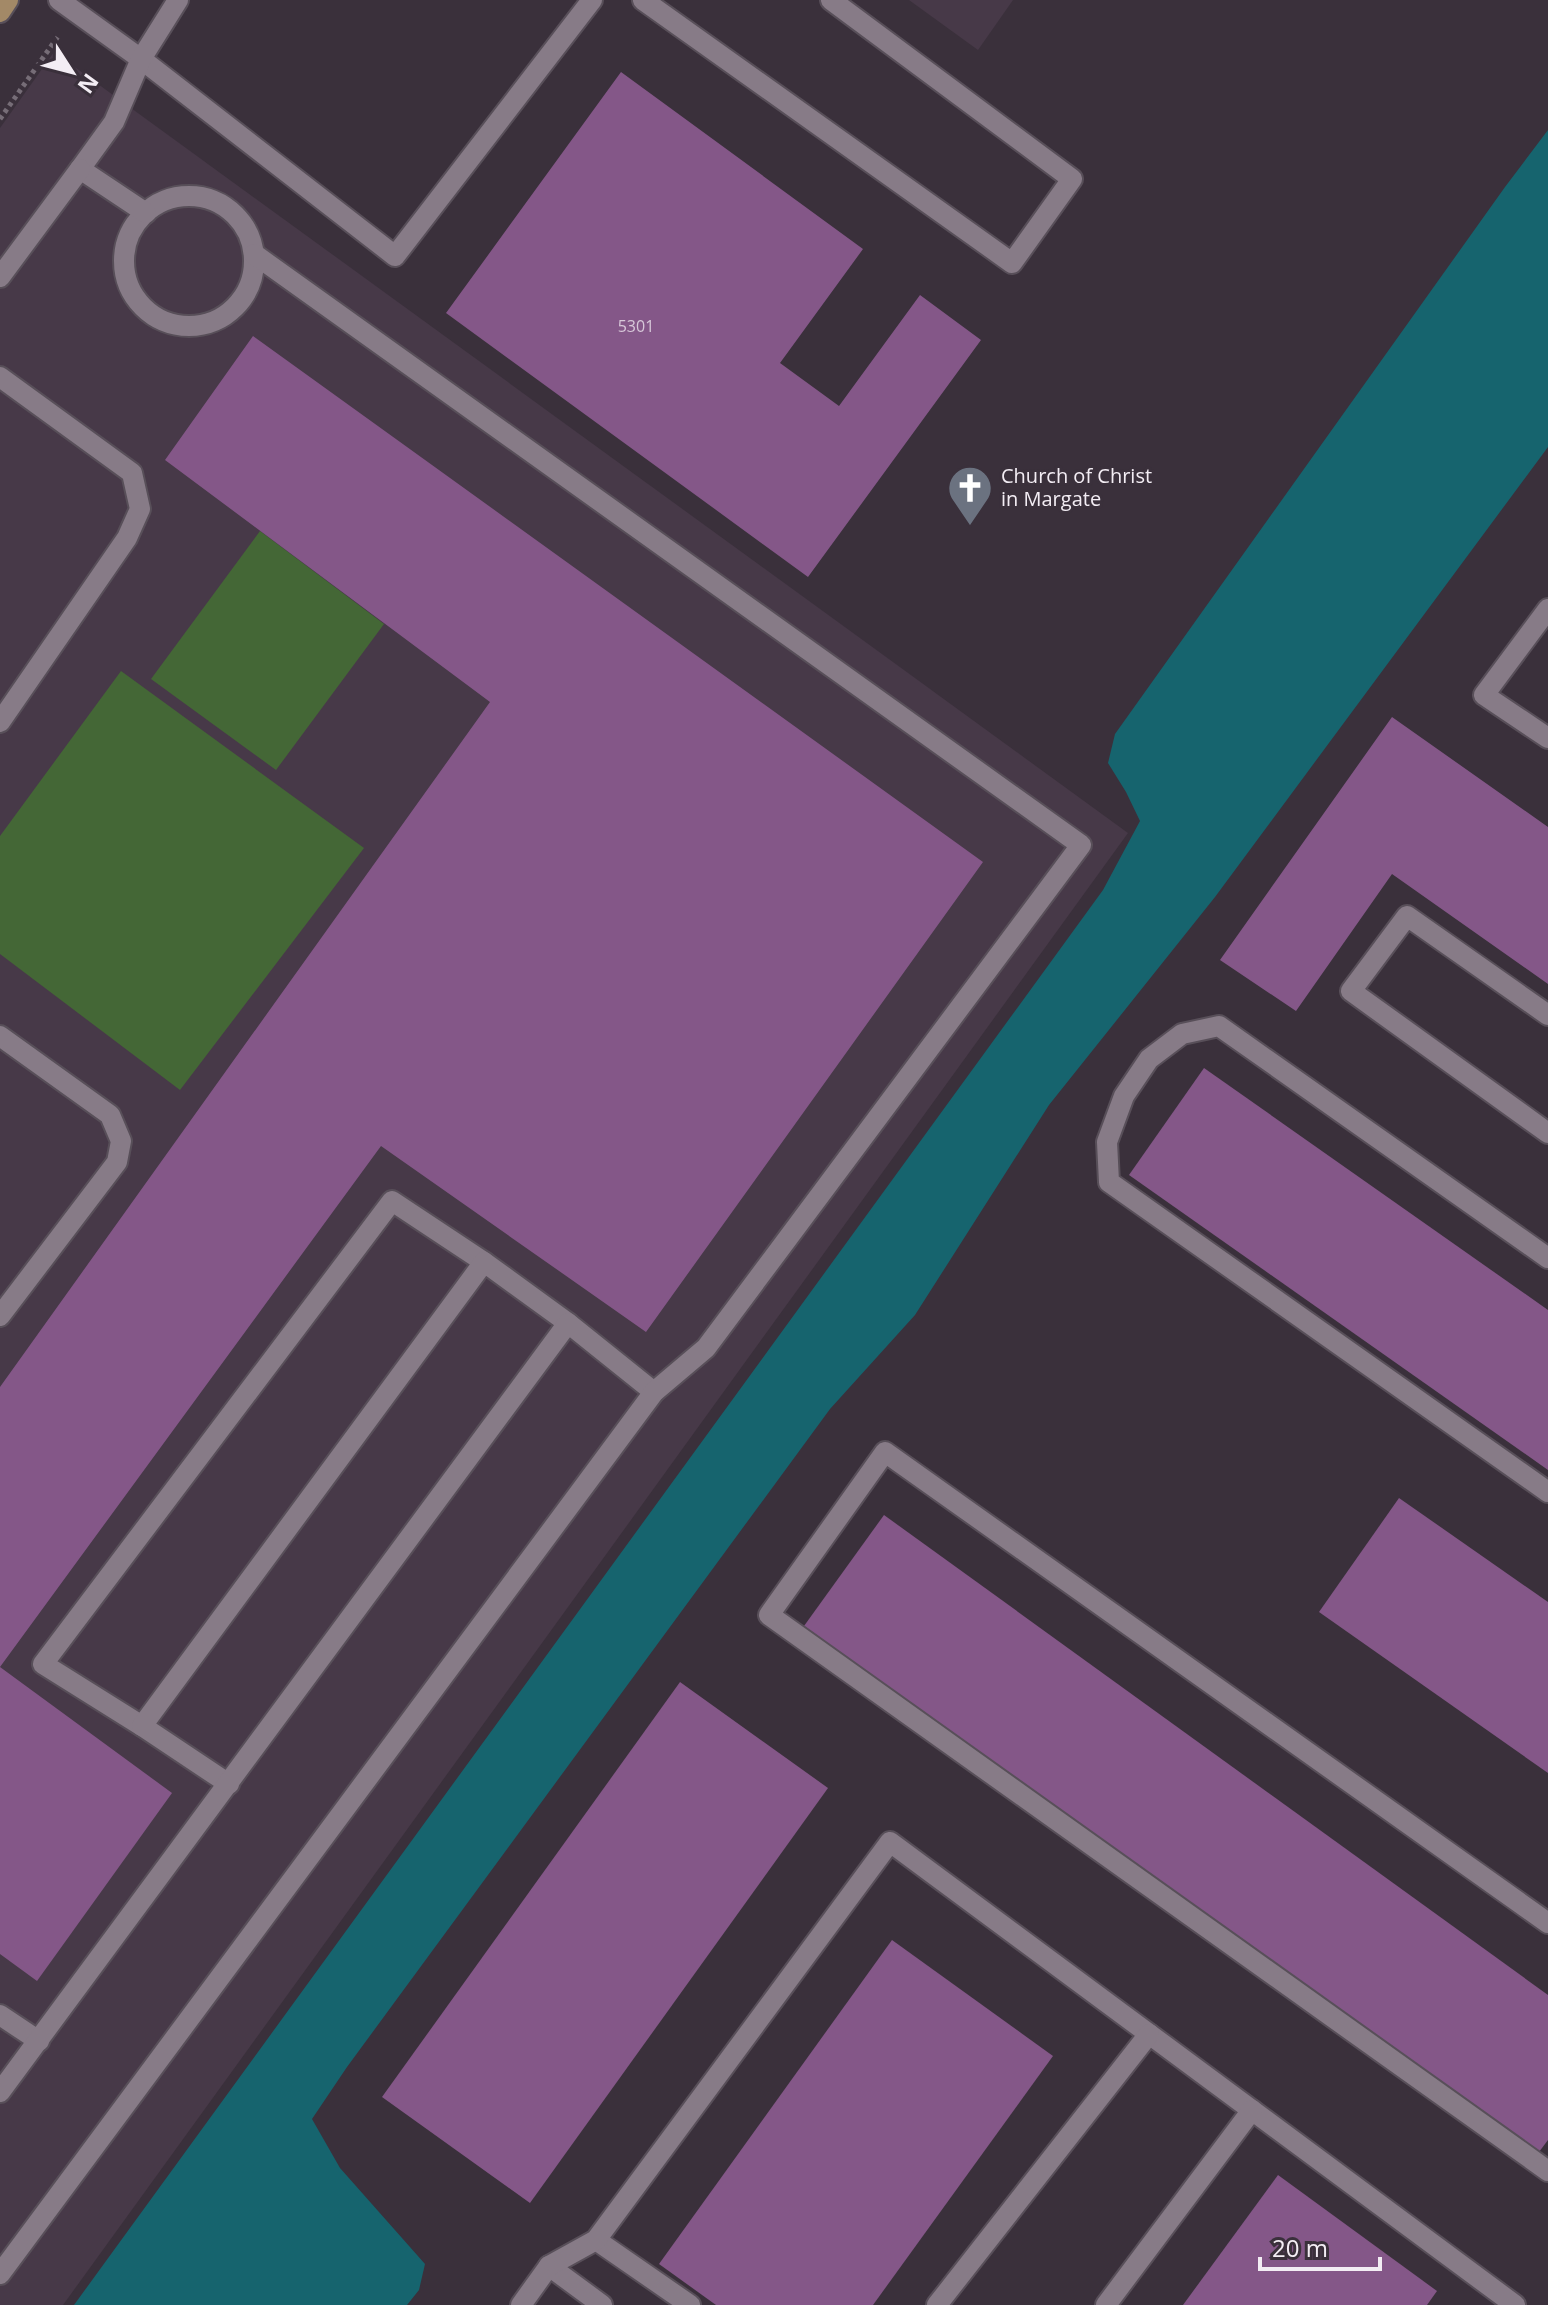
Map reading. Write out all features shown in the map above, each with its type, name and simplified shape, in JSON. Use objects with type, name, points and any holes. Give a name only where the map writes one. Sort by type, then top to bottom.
[{"type":"main road","points":[[0,12],[8,0]]},
{"type":"lane","points":[[0,277],[114,122],[141,59],[178,0]]},
{"type":"lane","points":[[67,6],[141,59],[395,256],[592,0]]},
{"type":"lane","points":[[643,0],[1012,263],[1072,179],[831,0]]},
{"type":"lane","points":[[80,169],[146,213]]},
{"type":"lane","points":[[183,196],[203,197],[222,205],[238,217],[249,234],[254,254],[253,274],[245,293],[233,309],[215,320],[196,325],[176,325],[157,317],[141,304],[130,288],[125,268],[125,247],[133,228],[146,213],[163,202],[183,196]]},
{"type":"lane","points":[[0,2274],[654,1392],[706,1348],[1081,845],[254,254]]},
{"type":"lane","points":[[0,377],[132,473],[140,509],[127,538],[0,722]]},
{"type":"lane","points":[[1548,609],[1484,695],[1548,738]]},
{"type":"lane","points":[[1548,1015],[1407,916],[1351,991],[1548,1133]]},
{"type":"lane","points":[[1548,1258],[1219,1026],[1182,1034],[1149,1059],[1124,1096],[1107,1142],[1109,1182],[1548,1492]]},
{"type":"lane","points":[[0,1036],[110,1115],[121,1141],[117,1162],[0,1316]]},
{"type":"lane","points":[[229,1784],[43,1664],[392,1201],[568,1323],[654,1392]]},
{"type":"lane","points":[[142,1726],[484,1262]]},
{"type":"lane","points":[[0,2092],[568,1323]]},
{"type":"lane","points":[[1548,1923],[885,1452],[769,1615],[1548,2171]]},
{"type":"lane","points":[[521,2305],[549,2266],[596,2240],[890,1842],[1513,2304]]},
{"type":"lane","points":[[0,2015],[39,2041]]},
{"type":"lane","points":[[937,2305],[1149,2034]]},
{"type":"lane","points":[[1106,2305],[1252,2110]]},
{"type":"lane","points":[[596,2240],[690,2305]]},
{"type":"lane","points":[[549,2266],[602,2305]]},
{"type":"path","points":[[0,119],[67,6]]},
{"type":"shaded area","points":[[909,0],[1013,0],[978,50]]},
{"type":"shaded area","points":[[54,52],[1128,833],[63,2305],[0,2305],[0,128]]},
{"type":"green space","points":[[260,531],[384,624],[276,770],[151,679]]},
{"type":"green space","points":[[121,671],[364,848],[180,1090],[0,954],[0,836]]},
{"type":"water","points":[[1548,130],[1548,447],[1215,897],[1049,1105],[915,1315],[830,1409],[312,2119],[340,2168],[425,2264],[419,2290],[407,2305],[74,2305],[1103,890],[1140,821],[1108,763],[1115,734]]},
{"type":"building","points":[[621,72],[863,249],[780,363],[839,406],[920,295],[981,340],[808,577],[446,313]]},
{"type":"building","points":[[253,336],[983,862],[646,1332],[381,1146],[0,1667],[0,1387],[490,702],[165,460]]},
{"type":"building","points":[[1392,717],[1548,827],[1548,984],[1392,874],[1296,1011],[1220,960]]},
{"type":"building","points":[[1204,1068],[1548,1310],[1548,1470],[1129,1175]]},
{"type":"building","points":[[1399,1498],[1548,1602],[1548,1773],[1319,1612]]},
{"type":"building","points":[[884,1515],[1548,1995],[1548,2140],[1536,2156],[804,1626]]},
{"type":"building","points":[[0,1667],[172,1793],[37,1981],[0,1954]]},
{"type":"building","points":[[680,1682],[828,1788],[530,2203],[382,2097]]},
{"type":"building","points":[[892,1940],[1053,2056],[873,2305],[716,2305],[659,2264]]},
{"type":"building","points":[[1278,2175],[1437,2291],[1427,2305],[1183,2305]]},
{"type":"place","name":"Church of Christ in Margate","points":[[970,527]]}]
